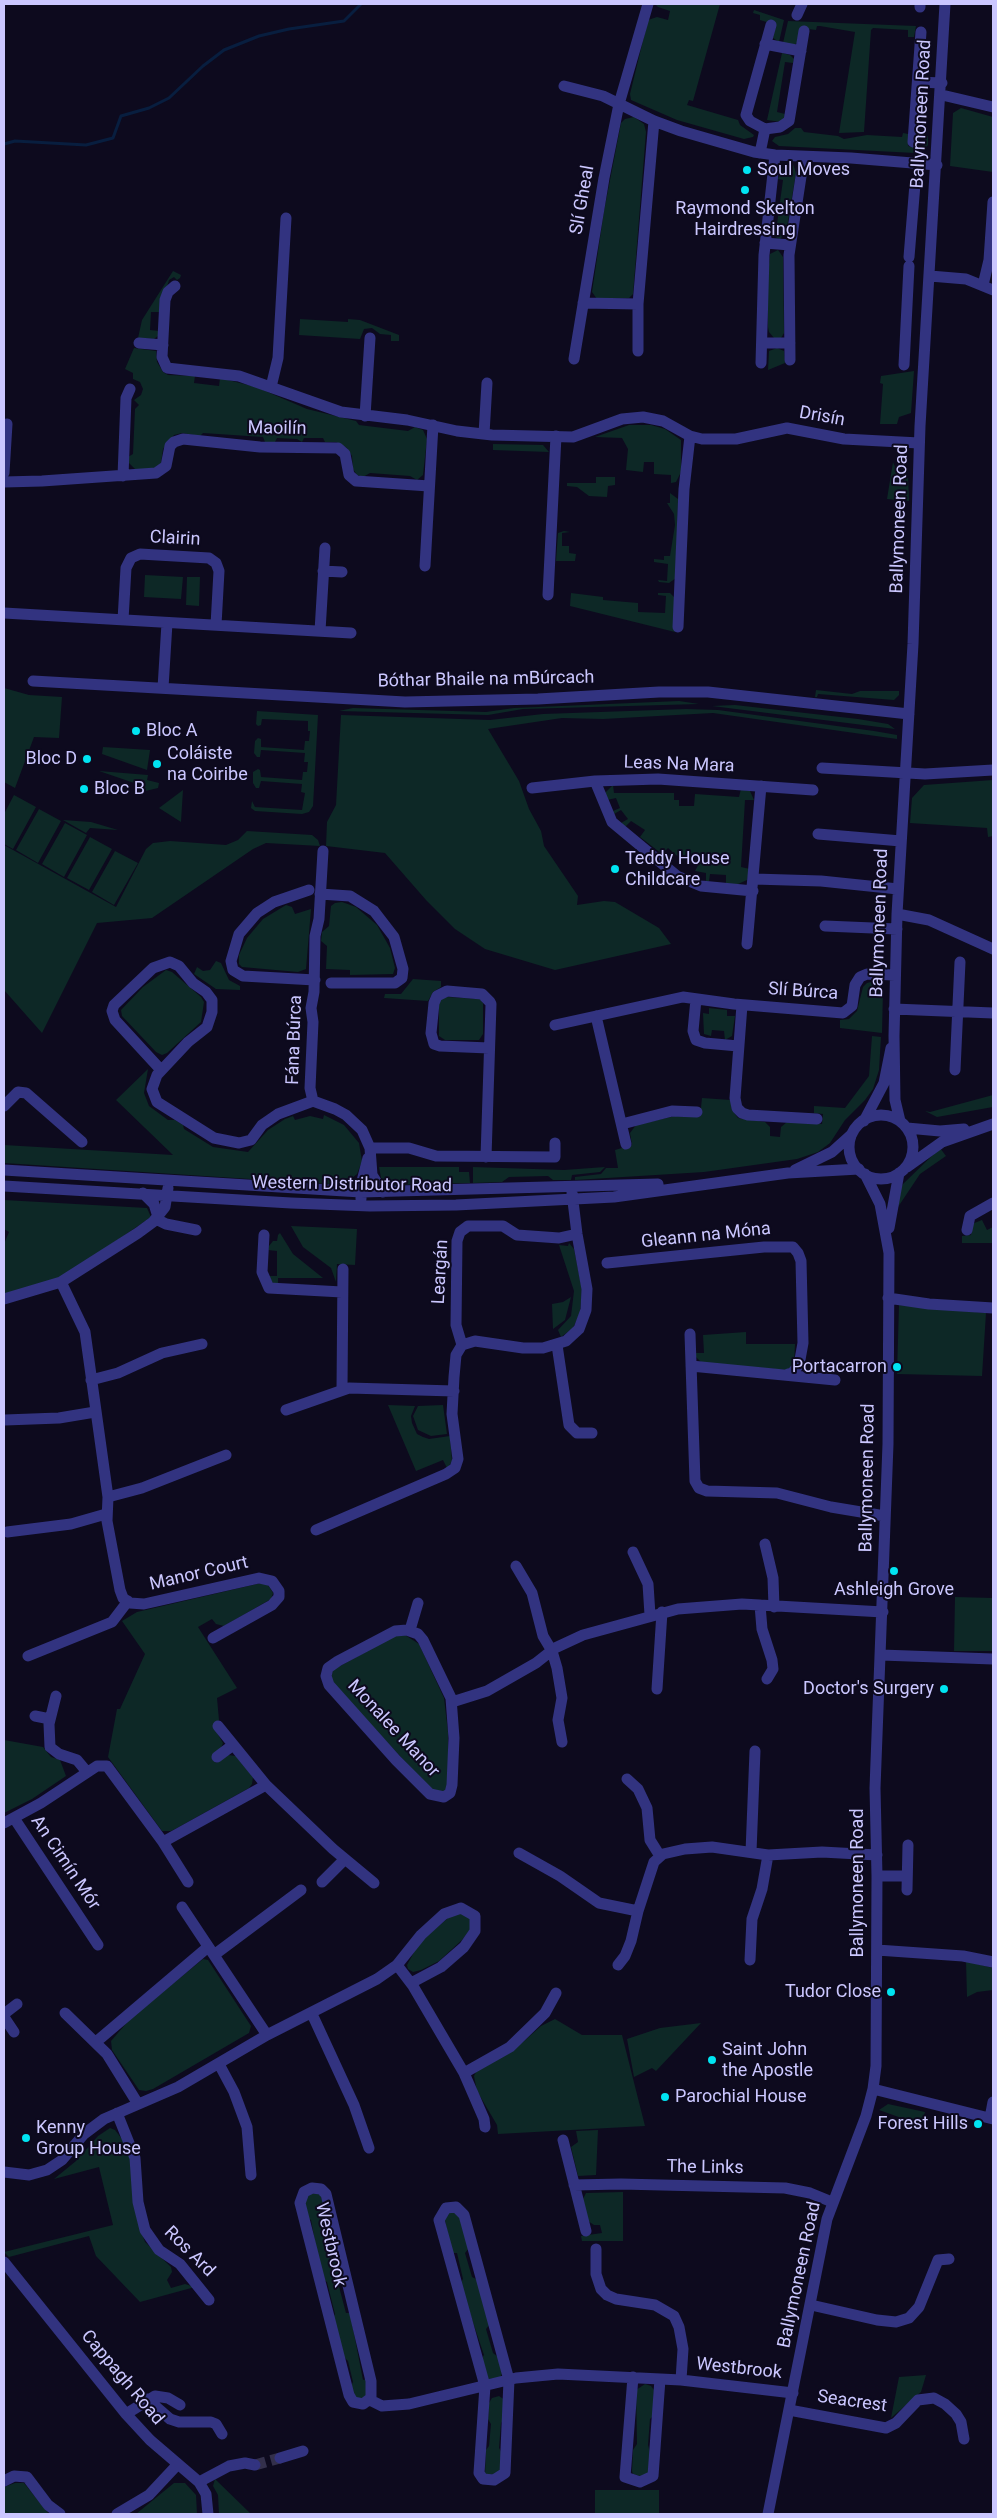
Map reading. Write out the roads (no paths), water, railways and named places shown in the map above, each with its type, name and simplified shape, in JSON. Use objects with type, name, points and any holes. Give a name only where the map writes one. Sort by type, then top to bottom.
[{"type":"street","name":"Slí Gheal","points":[[574,359],[604,178],[619,104],[648,4]]},
{"type":"street","points":[[797,15],[802,4]]},
{"type":"street","name":"Ballymoneen Road","points":[[903,1125],[895,1100],[894,1009],[897,914],[915,609],[919,444],[942,95],[945,4]]},
{"type":"street","points":[[771,26],[746,115],[750,121],[765,129],[780,127],[789,121],[804,31]]},
{"type":"street","points":[[913,142],[920,32]]},
{"type":"street","points":[[765,44],[801,52]]},
{"type":"street","points":[[918,82],[942,83]]},
{"type":"street","points":[[564,86],[603,96],[654,121],[722,144],[760,153],[937,165]]},
{"type":"street","points":[[942,95],[993,107]]},
{"type":"street","points":[[638,351],[638,304],[654,121]]},
{"type":"street","points":[[760,153],[765,129]]},
{"type":"street","points":[[761,363],[764,243],[775,155]]},
{"type":"street","points":[[790,360],[790,245],[804,157]]},
{"type":"street","points":[[904,365],[915,184]]},
{"type":"street","points":[[930,276],[966,279],[988,288],[993,202]]},
{"type":"street","points":[[271,387],[278,358],[286,218]]},
{"type":"street","points":[[911,235],[933,236]]},
{"type":"street","points":[[764,243],[790,245]]},
{"type":"street","name":"Maoilín","points":[[175,286],[166,295],[163,362],[167,368],[224,373],[271,387],[333,410],[488,434]]},
{"type":"street","points":[[583,303],[638,304]]},
{"type":"street","points":[[907,318],[927,319]]},
{"type":"street","points":[[366,416],[370,338]]},
{"type":"street","points":[[762,343],[790,343]]},
{"type":"street","points":[[139,344],[163,345]]},
{"type":"street","points":[[487,383],[488,434]]},
{"type":"street","points":[[123,476],[126,398],[130,389]]},
{"type":"street","name":"Drisín","points":[[488,434],[579,436],[611,422],[643,417],[663,421],[690,436],[702,438],[736,439],[787,428],[844,439],[919,444]]},
{"type":"street","points":[[4,473],[6,424]]},
{"type":"street","points":[[425,566],[433,425]]},
{"type":"street","points":[[548,595],[556,436]]},
{"type":"street","points":[[678,627],[684,489],[690,436]]},
{"type":"street","name":"Maoilín","points":[[4,482],[151,474],[161,471],[166,466],[170,446],[174,442],[184,439],[260,447],[338,448],[345,454],[349,475],[356,481],[429,486]]},
{"type":"street","points":[[320,631],[325,548]]},
{"type":"street","name":"Clairin","points":[[123,620],[126,568],[131,558],[140,554],[209,558],[216,563],[219,571],[216,625]]},
{"type":"street","points":[[324,571],[342,572]]},
{"type":"street","points":[[4,613],[351,633]]},
{"type":"street","points":[[163,688],[167,623]]},
{"type":"street","name":"Bóthar Bhaile na mBúrcach","points":[[33,681],[404,702],[538,699],[659,692],[708,692],[909,714]]},
{"type":"street","points":[[822,768],[905,773],[993,770]]},
{"type":"street","name":"Leas Na Mara","points":[[532,788],[596,781],[680,780],[814,790]]},
{"type":"street","points":[[596,781],[612,822],[677,876],[696,885],[753,891]]},
{"type":"street","points":[[747,944],[761,786]]},
{"type":"street","points":[[818,834],[901,841]]},
{"type":"street","name":"Fána Búrca","points":[[313,1101],[310,1088],[313,1022],[311,1008],[315,980],[315,892],[323,851]]},
{"type":"street","points":[[754,879],[812,881],[898,889]]},
{"type":"street","name":"Fána Búrca","points":[[315,980],[243,976],[233,970],[231,961],[240,934],[257,913],[274,902],[315,892],[350,896],[374,911],[394,937],[404,969],[402,978],[395,983],[331,983]]},
{"type":"street","points":[[897,914],[928,920],[993,949]]},
{"type":"street","points":[[825,926],[897,929]]},
{"type":"street","name":"Fána Búrca","points":[[161,1070],[115,1020],[112,1011],[114,1005],[153,968],[170,962],[179,966],[193,983],[206,992],[212,1000],[212,1012],[208,1027],[188,1042],[161,1070],[152,1089],[157,1102],[222,1141],[245,1143],[273,1117],[313,1101],[346,1115],[362,1130],[370,1151],[372,1175],[384,1192]]},
{"type":"street","points":[[955,1070],[960,962]]},
{"type":"street","name":"Slí Búrca","points":[[555,1025],[677,997],[742,1005],[843,1013],[852,1006],[855,985],[860,977],[867,974],[895,975]]},
{"type":"street","points":[[486,1157],[491,1004],[486,996],[447,991],[437,996],[434,1003],[431,1033],[434,1044],[440,1046],[489,1048]]},
{"type":"street","points":[[696,999],[694,1031],[696,1040],[738,1046]]},
{"type":"street","name":"Slí Búrca","points":[[742,1005],[735,1104],[739,1111],[748,1115],[817,1119]]},
{"type":"street","points":[[894,1009],[993,1013]]},
{"type":"street","points":[[596,1016],[626,1144]]},
{"type":"street","name":"Ballymoneen Road","points":[[864,1121],[884,1082],[894,1036]]},
{"type":"street","points":[[4,1106],[18,1092],[26,1093],[82,1142]]},
{"type":"street","points":[[622,1124],[672,1111],[697,1112]]},
{"type":"street","points":[[880,1115],[890,1117],[903,1125],[947,1131],[992,1124],[942,1142],[902,1171],[883,1178],[862,1172],[850,1152],[852,1134],[864,1121],[880,1115]]},
{"type":"street","points":[[902,1171],[913,1148],[912,1140],[903,1125]]},
{"type":"street","name":"Western Distributor Road","points":[[788,1173],[832,1152],[852,1134]]},
{"type":"street","points":[[361,1206],[361,1192],[370,1151],[408,1148],[436,1156],[555,1157],[554,1143]]},
{"type":"street","name":"Western Distributor Road","points":[[4,1170],[361,1192],[698,1184]]},
{"type":"street","name":"Ballymoneen Road","points":[[768,2514],[832,2202],[866,2116],[873,2089],[877,2052],[875,1788],[888,1444],[888,1238],[902,1171]]},
{"type":"street","name":"Ballymoneen Road","points":[[862,1172],[879,1200],[888,1238]]},
{"type":"street","name":"Western Distributor Road","points":[[4,1186],[361,1206],[456,1205],[614,1197],[788,1173],[862,1172]]},
{"type":"street","points":[[4,1299],[61,1282],[157,1218],[165,1207],[169,1179]]},
{"type":"street","points":[[316,1530],[446,1474],[455,1468],[458,1459],[452,1414],[456,1355],[462,1345],[475,1341],[535,1348],[558,1345],[579,1330],[586,1310],[586,1280],[577,1234],[572,1186]]},
{"type":"street","points":[[143,1193],[154,1204],[157,1218]]},
{"type":"street","points":[[967,1230],[970,1216],[993,1203]]},
{"type":"street","points":[[157,1218],[175,1227],[196,1230]]},
{"type":"street","name":"Leargán","points":[[462,1345],[456,1321],[457,1241],[460,1232],[468,1226],[502,1226],[518,1235],[559,1238],[577,1234]]},
{"type":"street","points":[[264,1235],[262,1272],[268,1288],[342,1292]]},
{"type":"street","name":"Gleann na Móna","points":[[608,1263],[764,1247],[793,1247],[798,1253],[800,1261],[804,1343],[799,1365],[792,1373],[788,1374]]},
{"type":"street","points":[[342,1390],[343,1269]]},
{"type":"street","name":"Manor Court","points":[[61,1282],[84,1330],[108,1497],[106,1514],[120,1590],[128,1601],[144,1604],[253,1578],[266,1578],[272,1581],[279,1592],[275,1603],[213,1638]]},
{"type":"street","points":[[888,1298],[929,1304],[993,1308]]},
{"type":"street","points":[[690,1334],[694,1481],[699,1488],[707,1490],[777,1492],[831,1507],[884,1516]]},
{"type":"street","points":[[91,1380],[118,1374],[162,1353],[202,1344]]},
{"type":"street","points":[[558,1345],[569,1425],[577,1434],[592,1433]]},
{"type":"street","points":[[691,1366],[835,1380]]},
{"type":"street","points":[[286,1410],[342,1390],[454,1391]]},
{"type":"street","points":[[5,1420],[59,1418],[95,1412]]},
{"type":"street","points":[[108,1497],[142,1488],[226,1455]]},
{"type":"street","points":[[7,1532],[71,1524],[106,1514]]},
{"type":"street","points":[[765,1544],[772,1578],[774,1607]]},
{"type":"street","points":[[633,1552],[648,1584],[656,1614],[657,1690]]},
{"type":"street","points":[[516,1566],[532,1593],[543,1636],[552,1651],[561,1690],[558,1720],[562,1742]]},
{"type":"street","name":"Manor Court","points":[[28,1656],[112,1622],[128,1601]]},
{"type":"street","points":[[410,1630],[418,1603]]},
{"type":"street","points":[[452,1702],[487,1691],[552,1651],[584,1634],[656,1614],[705,1605],[760,1605],[883,1612]]},
{"type":"street","points":[[760,1605],[762,1630],[773,1669],[767,1680]]},
{"type":"street","name":"Monalee Manor","points":[[410,1630],[423,1640],[448,1689],[452,1702],[454,1738],[452,1789],[444,1797],[436,1797],[396,1760],[329,1685],[326,1673],[330,1666],[395,1631],[410,1630]]},
{"type":"street","points":[[881,1655],[993,1659]]},
{"type":"street","points":[[56,1696],[48,1736],[51,1749],[77,1760],[87,1772]]},
{"type":"street","points":[[35,1716],[50,1719]]},
{"type":"street","points":[[218,1726],[266,1785],[345,1859],[374,1883]]},
{"type":"street","points":[[218,1757],[233,1745]]},
{"type":"street","points":[[751,1852],[754,1751]]},
{"type":"street","name":"An Cimín Mór","points":[[98,1945],[82,1932],[9,1820],[41,1803],[97,1766],[110,1767],[163,1842],[188,1882]]},
{"type":"street","points":[[627,1779],[638,1789],[648,1808],[650,1842],[660,1856]]},
{"type":"street","points":[[163,1842],[266,1785]]},
{"type":"street","points":[[907,1890],[908,1846]]},
{"type":"street","points":[[618,1965],[625,1956],[630,1944],[638,1911],[653,1865],[660,1856],[672,1851],[708,1847],[768,1855],[822,1852],[877,1855]]},
{"type":"street","points":[[519,1853],[560,1876],[599,1903],[638,1911]]},
{"type":"street","points":[[750,1960],[752,1919],[762,1889],[768,1855]]},
{"type":"street","points":[[322,1882],[345,1859]]},
{"type":"street","points":[[877,1876],[906,1876]]},
{"type":"street","points":[[96,2042],[211,1951],[301,1890]]},
{"type":"street","points":[[182,1907],[267,2035]]},
{"type":"street","points":[[4,2172],[29,2174],[47,2170],[62,2160],[89,2130],[117,2113],[161,2095],[219,2064],[267,2035],[367,1985],[397,1965],[414,1941],[444,1914],[461,1908],[475,1916],[475,1931],[464,1947],[441,1967],[411,1983]]},
{"type":"street","points":[[877,1950],[963,1956],[993,1962]]},
{"type":"street","points":[[397,1965],[411,1983],[464,2073],[484,2119],[485,2127]]},
{"type":"street","points":[[464,2073],[510,2047],[545,2013],[556,1992]]},
{"type":"street","points":[[14,2032],[4,2016],[17,2004]]},
{"type":"street","points":[[65,2013],[96,2042],[124,2078],[138,2104]]},
{"type":"street","points":[[312,2014],[354,2105],[369,2148]]},
{"type":"street","points":[[219,2064],[234,2092],[247,2127],[252,2175]]},
{"type":"street","points":[[873,2089],[992,2118],[993,2102]]},
{"type":"street","name":"Ros Ard","points":[[117,2113],[134,2158],[138,2202],[145,2230],[159,2250],[180,2264],[210,2300]]},
{"type":"street","points":[[564,2140],[586,2231]]},
{"type":"street","name":"The Links","points":[[574,2185],[785,2188],[810,2193],[832,2202]]},
{"type":"street","name":"Westbrook","points":[[312,2188],[321,2189],[326,2194],[371,2381],[370,2400],[363,2404],[356,2404],[349,2395],[300,2203],[304,2192],[312,2188]]},
{"type":"street","points":[[449,2207],[459,2208],[464,2215],[509,2380],[506,2473],[494,2480],[481,2478],[478,2469],[485,2386],[439,2220],[443,2210],[449,2207]]},
{"type":"street","name":"Westbrook","points":[[596,2249],[596,2274],[601,2289],[607,2295],[616,2299],[655,2305],[674,2316],[679,2327],[683,2349],[681,2380]]},
{"type":"street","points":[[811,2305],[877,2320],[896,2322],[908,2318],[919,2307],[936,2262],[940,2258],[949,2259]]},
{"type":"street","name":"Cappagh Road","points":[[4,2262],[50,2309],[126,2414],[150,2440],[199,2482]]},
{"type":"street","name":"Westbrook","points":[[370,2400],[382,2406],[409,2404],[509,2380],[558,2374],[681,2380],[793,2393]]},
{"type":"street","points":[[632,2377],[625,2478],[640,2482],[654,2476],[660,2379]]},
{"type":"street","points":[[126,2414],[147,2399],[155,2396],[163,2396],[180,2405]]},
{"type":"street","name":"Seacrest","points":[[789,2410],[886,2428],[896,2423],[918,2400],[934,2398],[945,2404],[956,2414],[961,2422],[964,2439]]},
{"type":"street","points":[[147,2399],[170,2419],[179,2422],[211,2422],[216,2424],[222,2434]]},
{"type":"street","points":[[280,2458],[304,2451]]},
{"type":"street","points":[[208,2514],[206,2494],[199,2482],[228,2466],[245,2463],[255,2465]]},
{"type":"street","points":[[117,2514],[149,2495],[178,2464]]},
{"type":"street","points":[[4,2481],[21,2472],[32,2482],[48,2505],[60,2514]]},
{"type":"waterway","points":[[4,144],[15,141],[86,145],[113,138],[121,116],[149,108],[169,98],[203,66],[224,50],[259,36],[289,29],[344,21],[361,4]]},
{"type":"tunnel","points":[[255,2465],[280,2458]]},
{"type":"place","name":"Soul Moves","points":[[747,170]]},
{"type":"place","name":"Raymond Skelton Hairdressing","points":[[745,190]]},
{"type":"place","name":"Bloc A","points":[[136,731]]},
{"type":"place","name":"Bloc D","points":[[87,759]]},
{"type":"place","name":"Coláiste na Coiribe","points":[[157,764]]},
{"type":"place","name":"Bloc B","points":[[84,789]]},
{"type":"place","name":"Teddy House Childcare","points":[[615,869]]},
{"type":"place","name":"Portacarron","points":[[897,1367]]},
{"type":"place","name":"Ashleigh Grove","points":[[894,1571]]},
{"type":"place","name":"Doctor's Surgery","points":[[944,1689]]},
{"type":"place","name":"Tudor Close","points":[[891,1992]]},
{"type":"place","name":"Saint John the Apostle","points":[[712,2060]]},
{"type":"place","name":"Parochial House","points":[[665,2097]]},
{"type":"place","name":"Forest Hills","points":[[978,2124]]},
{"type":"place","name":"Kenny Group House","points":[[26,2138]]}]
